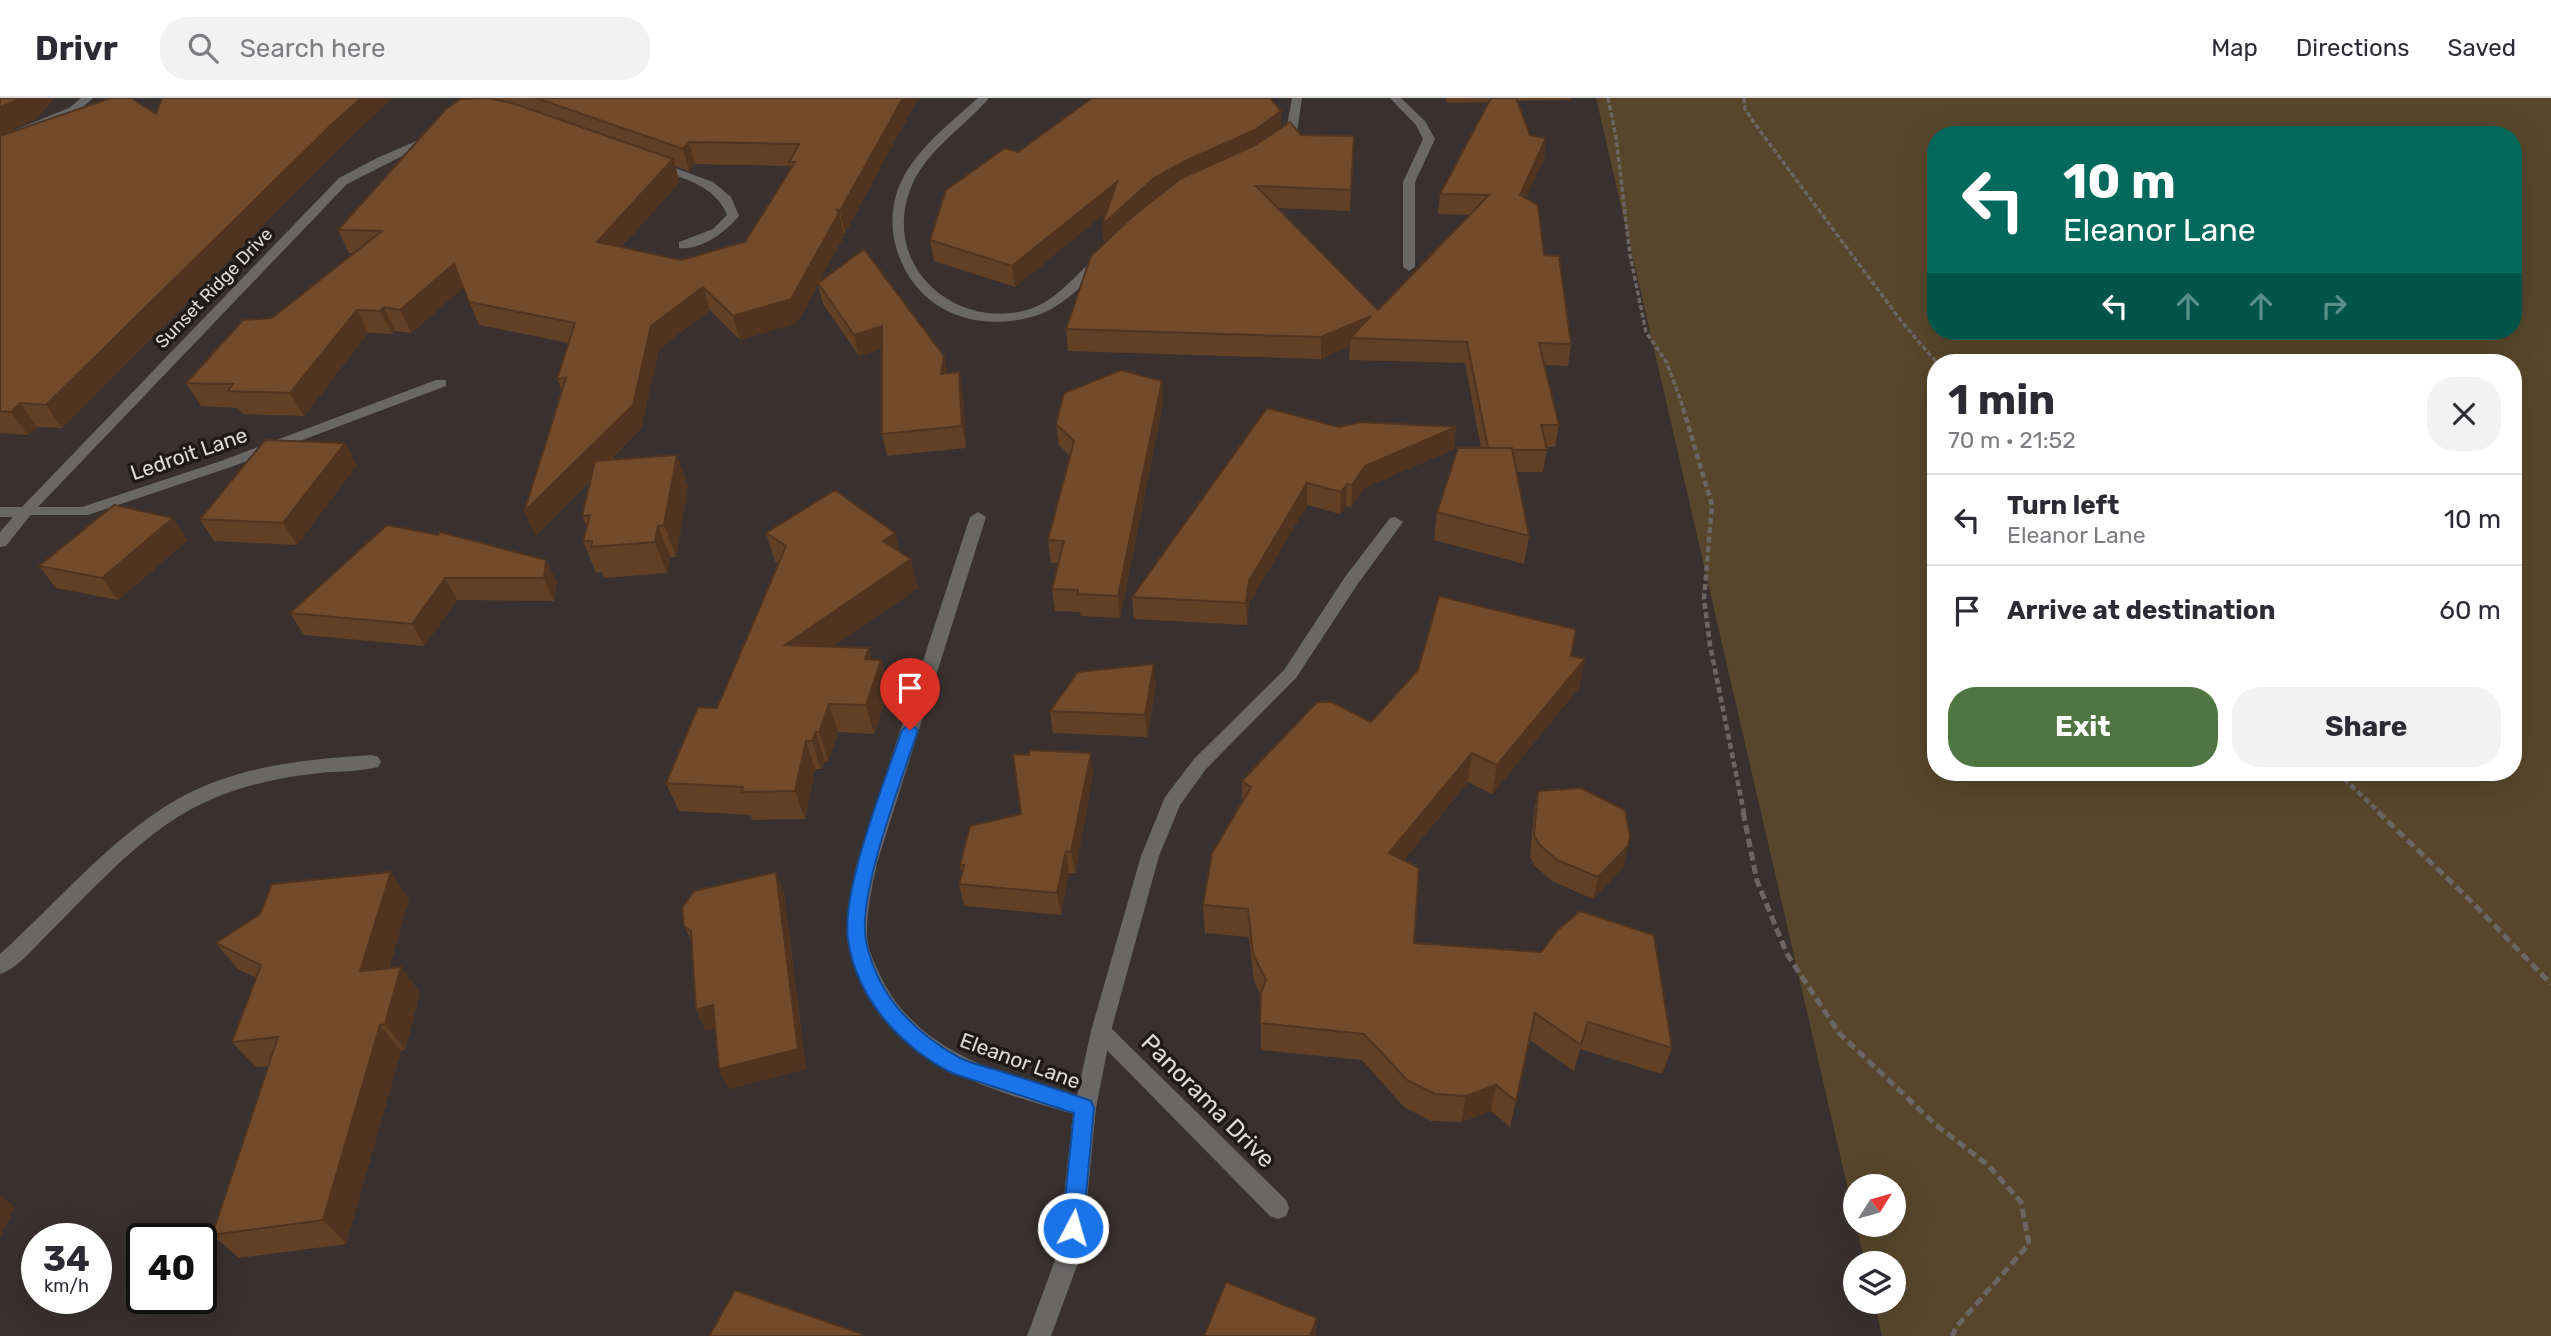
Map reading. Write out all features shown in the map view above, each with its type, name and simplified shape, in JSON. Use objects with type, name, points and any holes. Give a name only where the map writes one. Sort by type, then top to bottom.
[{"type":"street","points":[[0,140],[73,110],[88,98]]},
{"type":"street","points":[[984,98],[939,140],[918,165],[904,190],[897,222],[905,262],[925,293],[948,309],[989,318],[1034,313],[1051,302],[1111,249]]},
{"type":"street","points":[[1274,147],[1291,132],[1297,98]]},
{"type":"street","points":[[1395,98],[1421,122],[1429,139],[1409,182],[1409,267]]},
{"type":"street","name":"Sunset Ridge Drive","points":[[0,542],[25,512],[343,181],[381,160],[445,133]]},
{"type":"street","points":[[645,161],[709,185],[727,200],[733,216],[717,232],[684,245]]},
{"type":"street","name":"Ledroit Lane","points":[[0,512],[83,512],[226,464],[441,383]]},
{"type":"street","name":"Eleanor Lane","points":[[978,517],[867,863],[860,895],[857,939],[872,986],[895,1021],[927,1047],[956,1066],[1084,1108]]},
{"type":"street","points":[[1039,1336],[1070,1252],[1084,1108],[1101,1031],[1150,856],[1172,802],[1200,764],[1290,674],[1351,581],[1395,522]]},
{"type":"street","points":[[0,966],[115,856],[164,816],[217,789],[257,777],[325,764],[372,762]]},
{"type":"street","name":"Panorama Drive","points":[[1101,1031],[1278,1208]]},
{"type":"path","points":[[1608,98],[1616,137],[1630,255],[1646,332],[1667,363],[1712,505],[1704,599],[1710,645],[1757,881],[1787,954],[1839,1033],[1936,1125],[1988,1165],[2021,1202],[2029,1244],[1956,1326],[1952,1336]]},
{"type":"path","points":[[1744,98],[1745,109],[1760,131],[1902,322],[1929,354]]},
{"type":"path","points":[[2346,781],[2472,902],[2551,984]]},
{"type":"shaded area","points":[[1596,98],[2551,98],[2551,1336],[1882,1336],[1877,1314],[1906,1314],[1906,1251],[1862,1251],[1859,1237],[1906,1237],[1906,1174],[1844,1174]]},
{"type":"building","points":[[0,98],[22,98],[0,107]]},
{"type":"building","points":[[111,98],[131,98],[156,114],[162,98],[361,98],[46,405],[20,403],[11,412],[0,411],[0,136]]},
{"type":"building","points":[[489,98],[515,104],[673,159],[597,242],[681,260],[745,242],[795,162],[789,162],[799,144],[689,142],[683,149],[536,98],[903,98],[840,211],[836,209],[839,213],[791,299],[733,316],[703,287],[651,326],[633,405],[524,512],[566,378],[557,379],[575,323],[469,302],[454,264],[400,310],[384,307],[380,311],[357,310],[290,393],[228,391],[233,384],[186,383],[243,320],[272,318],[382,231],[338,230],[446,109],[461,99]]},
{"type":"building","points":[[1092,98],[1270,98],[1281,111],[1255,130],[1154,178],[1102,225],[1117,182],[1012,266],[930,240],[946,190],[1005,148],[1018,152]]},
{"type":"building","points":[[1491,98],[1516,98],[1530,135],[1546,138],[1520,195],[1538,205],[1544,255],[1559,256],[1571,344],[1539,343],[1559,425],[1541,425],[1547,450],[1488,448],[1467,342],[1350,338],[1371,316],[1321,337],[1066,329],[1091,256],[1133,216],[1180,179],[1255,145],[1290,122],[1301,135],[1354,136],[1351,190],[1256,186],[1378,310],[1489,195],[1440,194]]},
{"type":"building","points":[[864,249],[944,356],[941,374],[959,372],[962,426],[882,434],[882,326],[854,335],[818,283]]},
{"type":"building","points":[[1121,370],[1162,381],[1118,596],[1078,594],[1078,590],[1052,589],[1064,541],[1048,540],[1074,441],[1056,424],[1064,393]]},
{"type":"building","points":[[1267,408],[1339,427],[1360,422],[1456,427],[1365,466],[1352,485],[1347,484],[1341,492],[1307,483],[1249,581],[1246,603],[1132,597]]},
{"type":"building","points":[[265,440],[345,443],[283,523],[200,519]]},
{"type":"building","points":[[1458,448],[1512,448],[1529,536],[1437,512]]},
{"type":"building","points":[[677,455],[664,525],[658,526],[655,542],[591,547],[592,541],[583,541],[590,515],[582,516],[595,461]]},
{"type":"building","points":[[835,490],[895,533],[883,541],[911,559],[785,645],[869,648],[865,659],[881,660],[866,705],[829,704],[819,732],[816,732],[812,741],[806,741],[795,791],[742,792],[743,787],[666,783],[698,707],[717,708],[786,546],[766,533]]},
{"type":"building","points":[[114,505],[173,518],[102,578],[39,566]]},
{"type":"building","points":[[387,525],[438,535],[440,532],[546,560],[544,578],[445,578],[412,624],[290,613]]},
{"type":"building","points":[[1439,596],[1574,629],[1571,656],[1585,659],[1497,765],[1472,753],[1389,853],[1419,868],[1414,943],[1541,952],[1557,931],[1580,911],[1654,935],[1672,1048],[1588,1022],[1581,1045],[1535,1013],[1516,1101],[1496,1085],[1466,1096],[1435,1094],[1407,1080],[1364,1034],[1260,1023],[1261,993],[1266,980],[1253,954],[1248,909],[1203,905],[1212,853],[1251,787],[1242,781],[1317,702],[1332,702],[1371,722],[1418,670]]},
{"type":"building","points":[[1154,664],[1145,715],[1050,711],[1078,672]]},
{"type":"building","points":[[1030,750],[1091,753],[1071,852],[1066,851],[1057,893],[959,884],[964,865],[960,865],[970,826],[1021,814],[1013,754],[1029,755]]},
{"type":"building","points":[[1581,788],[1625,810],[1630,836],[1628,846],[1598,877],[1557,860],[1539,844],[1534,835],[1538,791]]},
{"type":"building","points":[[391,872],[360,971],[401,967],[385,1024],[380,1025],[323,1220],[217,1234],[216,1223],[278,1037],[232,1042],[261,965],[216,943],[260,914],[272,884]]},
{"type":"building","points":[[776,872],[798,1049],[719,1069],[713,1005],[696,1010],[691,931],[684,926],[682,908],[694,891]]},
{"type":"building","points":[[1226,1282],[1317,1318],[1310,1336],[1204,1336]]},
{"type":"building","points":[[735,1290],[862,1334],[709,1336]]},
{"type":"route","points":[[910,730],[867,863],[860,895],[857,939],[872,986],[895,1021],[956,1066],[1010,1086],[1084,1108],[1073,1228]]}]
